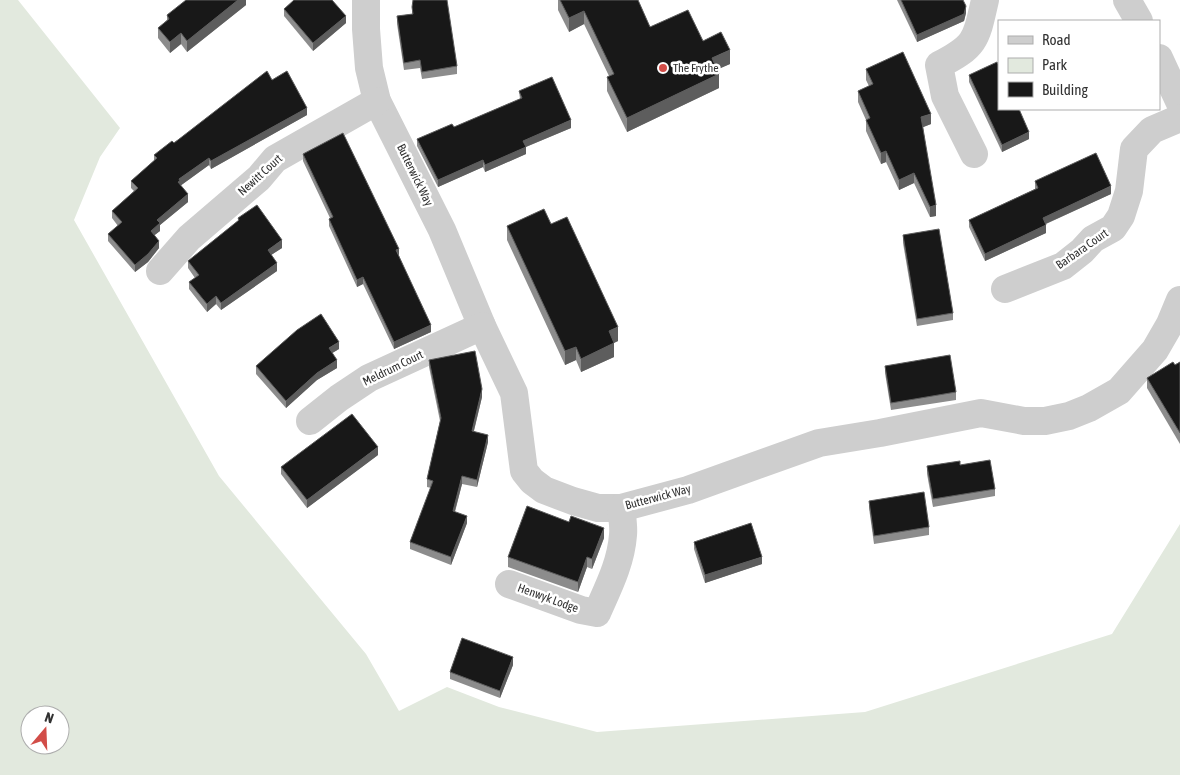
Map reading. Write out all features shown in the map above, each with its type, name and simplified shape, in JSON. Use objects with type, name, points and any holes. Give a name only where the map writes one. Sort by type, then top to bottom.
[{"type":"street","name":"Butterwick Way","points":[[366,0],[369,68],[377,102],[442,230],[482,326],[514,392],[524,471],[532,482],[544,490],[573,501],[598,508],[622,508],[688,490],[819,443],[981,413],[1024,421],[1045,421],[1069,416],[1089,408],[1119,391],[1155,350],[1170,324],[1180,300]]},
{"type":"street","points":[[974,154],[945,96],[939,65],[959,55],[971,45],[978,33],[985,0]]},
{"type":"street","points":[[1127,0],[1138,20]]},
{"type":"street","points":[[1160,60],[1180,104]]},
{"type":"street","name":"Newitt Court","points":[[160,271],[188,238],[258,178],[275,159],[377,102]]},
{"type":"street","name":"Barbara Court","points":[[1005,289],[1062,266],[1082,251],[1093,239],[1113,228],[1121,216],[1129,191],[1134,149],[1152,130],[1180,118]]},
{"type":"street","name":"Meldrum Court","points":[[310,421],[339,398],[369,378],[482,326]]},
{"type":"street","name":"Henwyk Lodge","points":[[509,584],[581,610],[597,613],[610,585],[620,556],[623,534],[622,508]]},
{"type":"green space","points":[[0,0],[18,0],[120,128],[100,157],[74,220],[219,476],[366,654],[399,711],[447,687],[499,707],[597,732],[865,712],[1112,634],[1180,524],[1180,775],[0,775]]},
{"type":"building","points":[[186,0],[238,0],[187,41],[181,33],[170,42],[158,28],[169,19],[167,15]]},
{"type":"building","points":[[294,0],[332,0],[346,16],[313,43],[284,9]]},
{"type":"building","points":[[413,0],[447,0],[457,66],[422,72],[420,60],[404,63],[397,16],[413,14]]},
{"type":"building","name":"The Frythe","points":[[560,0],[638,0],[650,27],[688,10],[703,41],[721,32],[730,50],[712,58],[719,74],[627,118],[607,77],[614,74],[584,11],[569,18]]},
{"type":"building","points":[[901,0],[963,0],[966,6],[964,14],[917,35]]},
{"type":"building","points":[[903,52],[931,114],[921,117],[936,205],[930,207],[914,173],[899,180],[886,151],[881,153],[866,120],[870,118],[858,91],[873,84],[866,69]]},
{"type":"building","points":[[997,62],[998,110],[1019,110],[1029,132],[1002,145],[969,75]]},
{"type":"building","points":[[267,71],[272,80],[287,71],[307,108],[211,161],[209,158],[179,179],[180,181],[178,182],[188,194],[157,220],[160,223],[151,231],[159,241],[135,265],[108,234],[122,222],[112,211],[138,188],[131,181],[157,158],[154,155],[172,141],[174,143]]},
{"type":"building","points":[[552,77],[571,120],[523,141],[526,147],[485,165],[483,160],[438,180],[417,139],[452,124],[454,127],[522,98],[519,91]]},
{"type":"building","points":[[343,133],[399,249],[396,250],[431,325],[394,342],[363,277],[357,280],[329,219],[333,217],[303,154]]},
{"type":"building","points":[[1096,153],[1111,186],[1043,218],[1046,225],[985,254],[969,220],[1038,188],[1035,181]]},
{"type":"building","points":[[257,205],[282,240],[268,250],[277,263],[221,303],[216,296],[207,304],[189,282],[199,275],[188,261],[239,220],[238,218]]},
{"type":"building","points":[[544,209],[551,224],[567,217],[618,327],[609,331],[614,343],[581,359],[576,347],[565,351],[507,226]]},
{"type":"building","points":[[939,229],[953,313],[917,319],[903,235]]},
{"type":"building","points":[[321,314],[339,342],[329,348],[337,360],[317,373],[286,401],[256,366],[297,330]]},
{"type":"building","points":[[475,351],[482,389],[472,431],[488,435],[477,480],[462,476],[453,511],[467,516],[451,557],[410,542],[433,481],[427,479],[441,418],[429,360]]},
{"type":"building","points":[[950,355],[956,392],[891,403],[885,366]]},
{"type":"building","points":[[1173,362],[1175,365],[1180,362],[1180,433],[1147,378]]},
{"type":"building","points":[[352,414],[378,447],[307,500],[281,467]]},
{"type":"building","points":[[990,460],[995,489],[933,499],[927,466],[960,461],[960,465]]},
{"type":"building","points":[[924,492],[929,527],[874,536],[869,501]]},
{"type":"building","points":[[527,506],[569,522],[571,516],[604,528],[592,559],[587,557],[578,582],[508,557]]},
{"type":"building","points":[[751,523],[762,557],[705,575],[694,542]]},
{"type":"building","points":[[462,638],[513,657],[500,691],[450,672]]},
{"type":"place","name":"The Frythe","points":[[663,68]]}]
